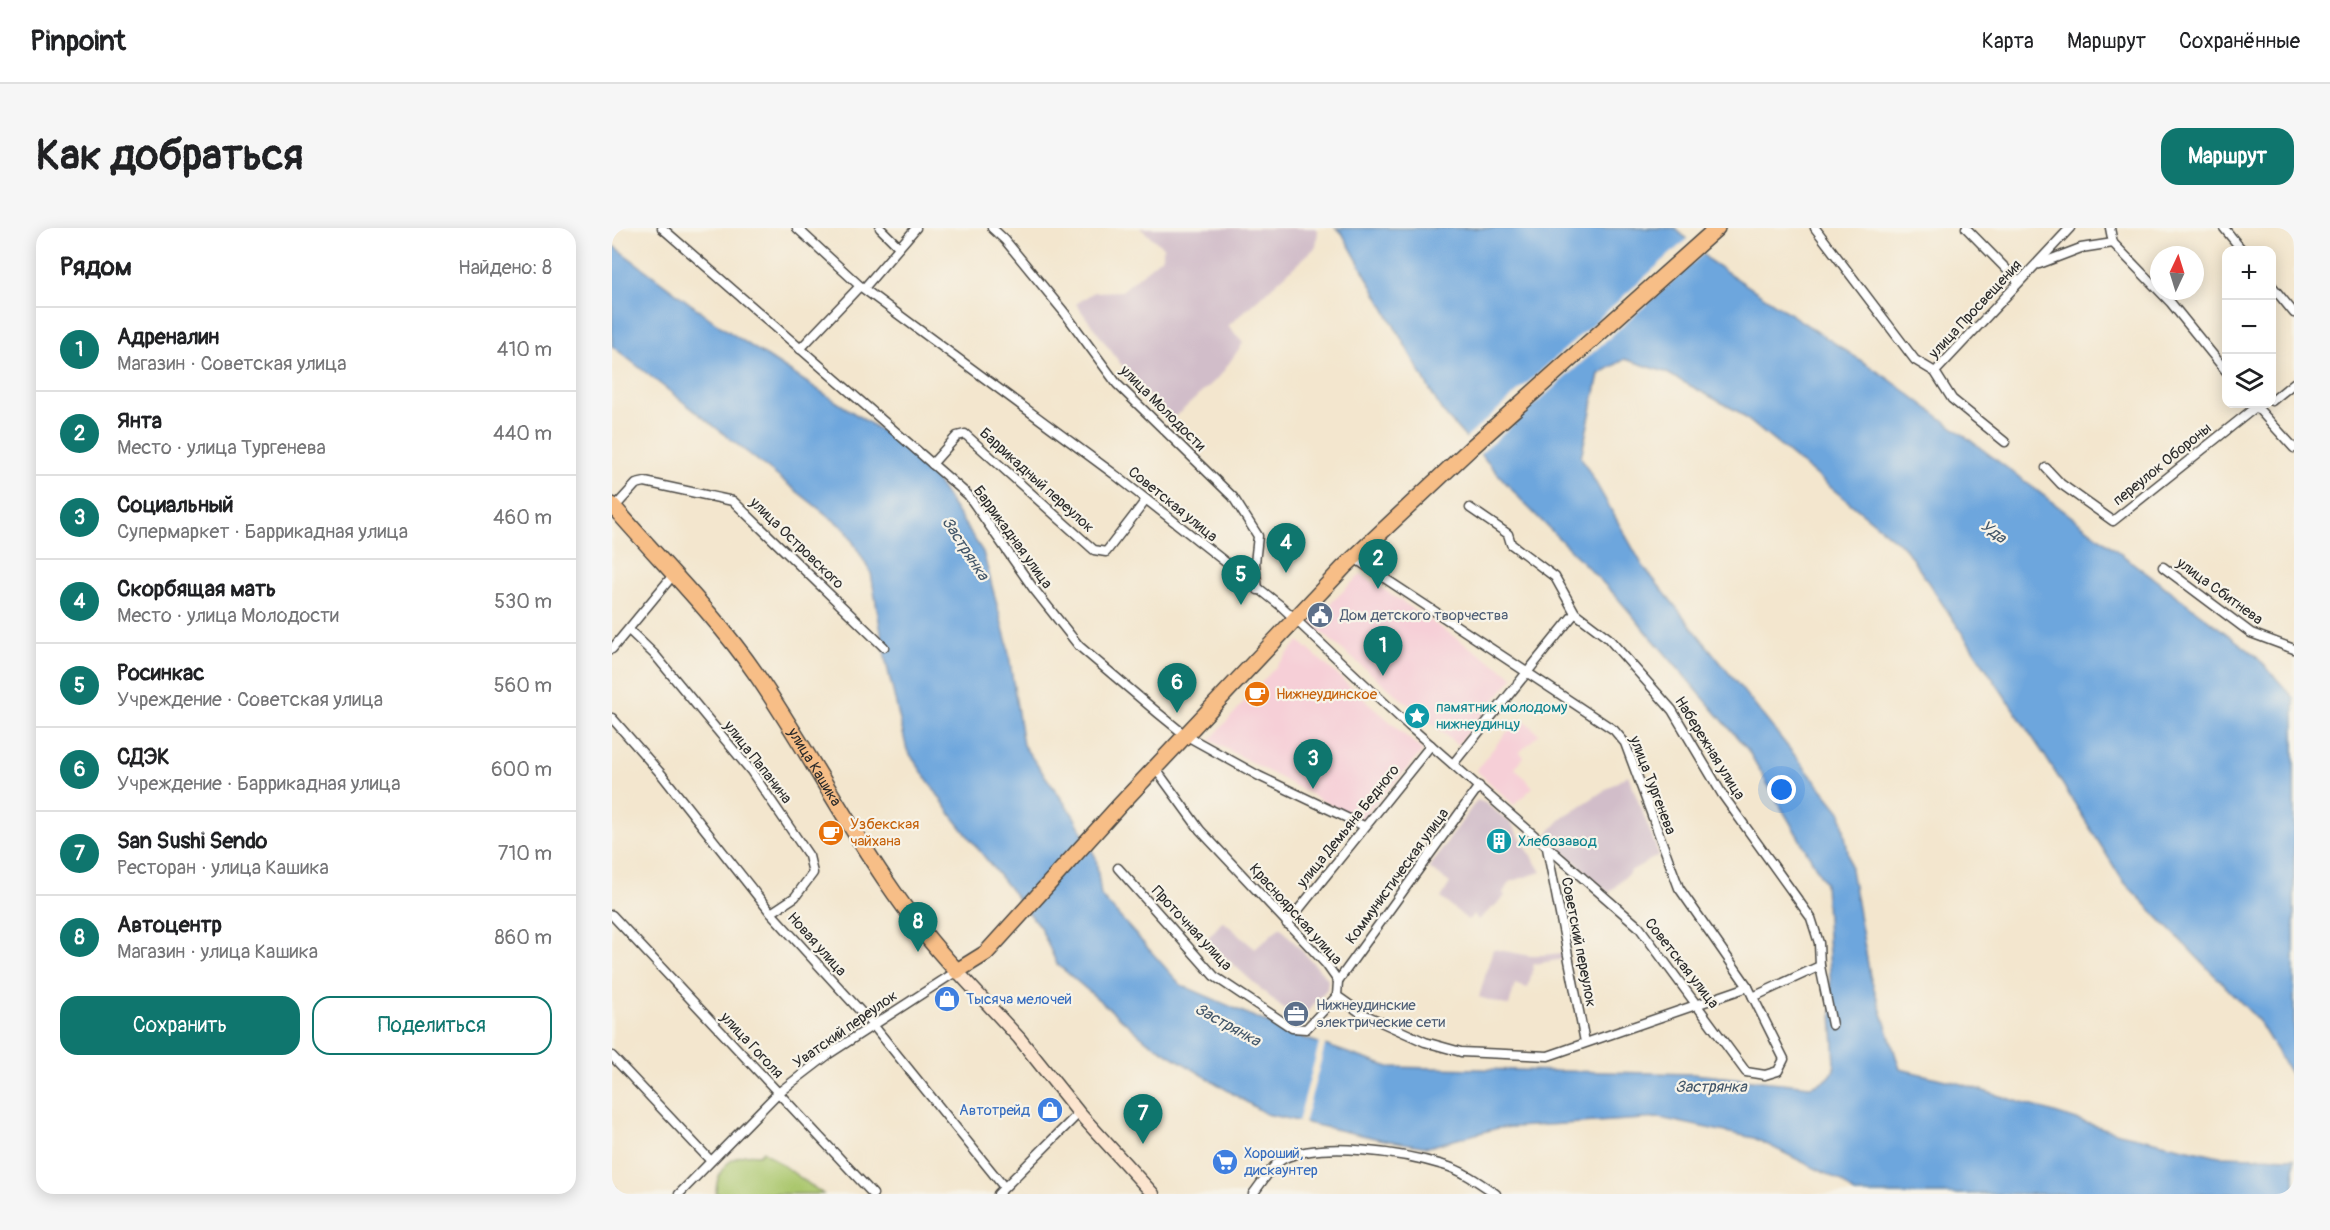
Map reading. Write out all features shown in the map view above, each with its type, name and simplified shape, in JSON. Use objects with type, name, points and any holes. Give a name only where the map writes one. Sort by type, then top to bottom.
[{"type":"highway","points":[[957,971],[986,953],[1294,618],[1354,558],[1471,448],[1711,233]]},
{"type":"highway","name":"улица Кашика","points":[[613,506],[674,574],[756,675],[889,884],[928,940],[957,971]]},
{"type":"street","name":"Баррикадная улица","points":[[662,228],[968,495],[1033,588],[1079,646],[1185,735],[1259,776],[1364,826]]},
{"type":"street","name":"Советская улица","points":[[797,228],[862,286],[913,327],[1146,500],[1294,618],[1452,764],[1639,927],[1698,1003],[1746,1072]]},
{"type":"street","points":[[880,228],[899,247]]},
{"type":"street","points":[[800,349],[916,228]]},
{"type":"street","name":"улица Молодости","points":[[992,228],[1005,240],[1064,312],[1117,384],[1228,492],[1249,518],[1258,536],[1255,563],[1258,590]]},
{"type":"street","points":[[1815,228],[1915,360],[1935,372],[1952,399],[2006,442]]},
{"type":"street","points":[[1966,228],[2019,282]]},
{"type":"street","name":"улица Просвещения","points":[[1935,372],[2070,228]]},
{"type":"street","points":[[2110,228],[2113,243],[2171,303],[2222,366]]},
{"type":"street","points":[[2224,228],[2239,246]]},
{"type":"street","name":"улица Просвещения","points":[[2036,265],[2081,248],[2113,243]]},
{"type":"street","points":[[2276,292],[2294,313]]},
{"type":"street","name":"переулок Обороны","points":[[2276,397],[2294,383]]},
{"type":"street","name":"переулок Обороны","points":[[2046,468],[2061,484],[2113,521],[2256,408]]},
{"type":"street","points":[[2258,408],[2294,448]]},
{"type":"street","name":"Баррикадный переулок","points":[[932,464],[957,436],[965,434],[1094,550],[1106,552],[1146,500]]},
{"type":"street","name":"улица Островского","points":[[613,506],[636,484],[645,482],[733,501],[884,647]]},
{"type":"street","name":"Набережная улица","points":[[1470,508],[1508,534],[1511,544],[1555,577],[1575,613],[1608,638],[1672,710],[1722,794],[1811,918],[1819,943],[1820,966],[1832,1025]]},
{"type":"street","name":"улица Тургенева","points":[[1354,558],[1614,730],[1625,743],[1678,888],[1748,987],[1784,1059],[1778,1071],[1764,1075],[1746,1072]]},
{"type":"street","name":"улица Сбитнева","points":[[2163,567],[2251,633],[2294,649]]},
{"type":"street","points":[[612,649],[630,631],[674,574]]},
{"type":"street","points":[[1452,764],[1528,674],[1575,613]]},
{"type":"street","name":"улица Папанина","points":[[630,631],[655,655],[751,771],[809,856],[813,873],[806,885],[771,913]]},
{"type":"street","name":"Новая улица","points":[[612,718],[669,784],[771,913],[873,1025],[1001,1191]]},
{"type":"street","name":"улица Демьяна Бедного","points":[[1287,924],[1431,745]]},
{"type":"street","name":"Красноярская улица","points":[[1155,768],[1200,830],[1326,964],[1338,981],[1337,996]]},
{"type":"street","name":"Коммунистическая улица","points":[[1338,981],[1479,786]]},
{"type":"street","name":"Советский переулок","points":[[1547,848],[1585,1042]]},
{"type":"street","name":"Проточная улица","points":[[1118,868],[1214,976],[1292,1028],[1306,1029],[1337,996]]},
{"type":"street","name":"улица Гоголя","points":[[612,915],[873,1194]]},
{"type":"street","points":[[1753,997],[1820,966]]},
{"type":"street","name":"Уватский переулок","points":[[679,1194],[778,1093],[873,1025],[957,971]]},
{"type":"street","name":"улица Кашика","points":[[957,971],[1019,1038],[1079,1113],[1153,1194]]},
{"type":"street","points":[[1337,996],[1371,1018],[1425,1042],[1461,1052],[1548,1056],[1748,987]]},
{"type":"street","points":[[612,1056],[710,1160]]},
{"type":"street","points":[[1001,1191],[1079,1113]]},
{"type":"street","points":[[1253,1194],[1281,1160],[1313,1151],[1353,1149],[1444,1165],[1474,1179],[1496,1194]]},
{"type":"shaded area","points":[[1140,228],[1315,228],[1318,231],[1316,247],[1228,326],[1243,343],[1220,376],[1176,416],[1167,417],[1120,363],[1076,304],[1094,292],[1122,291],[1163,256],[1163,247]]},
{"type":"shaded area","points":[[1361,574],[1514,677],[1457,745],[1310,623]]},
{"type":"shaded area","points":[[1299,641],[1423,751],[1360,821],[1210,740]]},
{"type":"shaded area","points":[[1522,718],[1539,734],[1520,752],[1524,757],[1515,768],[1533,787],[1514,805],[1476,770],[1505,734]]},
{"type":"shaded area","points":[[1628,775],[1659,855],[1632,870],[1609,893],[1546,835],[1562,818]]},
{"type":"shaded area","name":"Хлебозавод","points":[[1477,800],[1485,803],[1511,823],[1541,872],[1509,882],[1503,893],[1505,896],[1498,903],[1478,920],[1474,914],[1468,920],[1441,898],[1450,883],[1429,868]]},
{"type":"shaded area","points":[[1223,921],[1255,949],[1280,927],[1328,979],[1327,989],[1298,1022],[1206,940]]},
{"type":"shaded area","points":[[1493,949],[1531,956],[1562,953],[1564,959],[1534,964],[1528,988],[1515,984],[1509,1006],[1479,997]]},
{"type":"green space","points":[[763,1151],[823,1194],[716,1194],[719,1176],[728,1163],[741,1156],[759,1155]]},
{"type":"water","points":[[1336,228],[1675,228],[1710,261],[1889,379],[2255,655],[2294,698],[2294,1080],[2258,1020],[2123,881],[2045,756],[1905,548],[1737,411],[1665,372],[1625,359],[1599,374],[1581,457],[1643,566],[1841,813],[1870,976],[1900,1069],[1958,1083],[2119,1133],[2219,1156],[2294,1158],[2294,1194],[1855,1194],[1841,1181],[1754,1138],[1660,1118],[1498,1128],[1428,1147],[1384,1140],[1266,1114],[1147,1041],[1057,964],[1040,927],[953,817],[907,750],[886,662],[871,573],[846,530],[612,346],[612,245],[720,326],[920,456],[983,552],[1007,643],[1023,745],[1073,815],[1096,858],[1101,896],[1181,985],[1298,1036],[1389,1067],[1694,1074],[1810,1086],[1826,1080],[1832,1074],[1835,1065],[1825,883],[1748,750],[1615,595],[1524,503],[1442,411],[1342,233]]},
{"type":"pier","points":[[1689,237],[1705,252],[1479,455],[1464,440]]},
{"type":"pier","points":[[1320,1040],[1326,1042],[1304,1124],[1298,1122]]},
{"type":"place","name":"Скорбящая мать","points":[[1286,573]]},
{"type":"place","name":"Янта","points":[[1378,589]]},
{"type":"place","name":"Росинкас","points":[[1241,605]]},
{"type":"place","name":"Дом детского творчества","points":[[1320,615]]},
{"type":"place","name":"Адреналин","points":[[1383,676]]},
{"type":"place","name":"Нижнеудинское","points":[[1257,694]]},
{"type":"place","name":"СДЭК","points":[[1177,713]]},
{"type":"place","name":"памятник молодому нижнеудинцу","points":[[1417,716]]},
{"type":"place","name":"Социальный","points":[[1313,789]]},
{"type":"place","name":"Узбекская чайхана","points":[[831,833]]},
{"type":"place","name":"Хлебозавод","points":[[1499,841]]},
{"type":"place","name":"Автоцентр","points":[[918,952]]},
{"type":"place","name":"Тысяча мелочей","points":[[947,999]]},
{"type":"place","name":"Нижнеудинские электрические сети","points":[[1296,1014]]},
{"type":"place","name":"Автотрейд","points":[[1050,1110]]},
{"type":"place","name":"San Sushi Sendo","points":[[1143,1144]]},
{"type":"place","name":"Хороший, дискаунтер","points":[[1225,1162]]},
{"type":"water label","name":"Уда","points":[[1994,531]]},
{"type":"water label","name":"Застрянка","points":[[966,548]]},
{"type":"water label","name":"Застрянка","points":[[1228,1024]]},
{"type":"water label","name":"Застрянка","points":[[1711,1086]]}]
